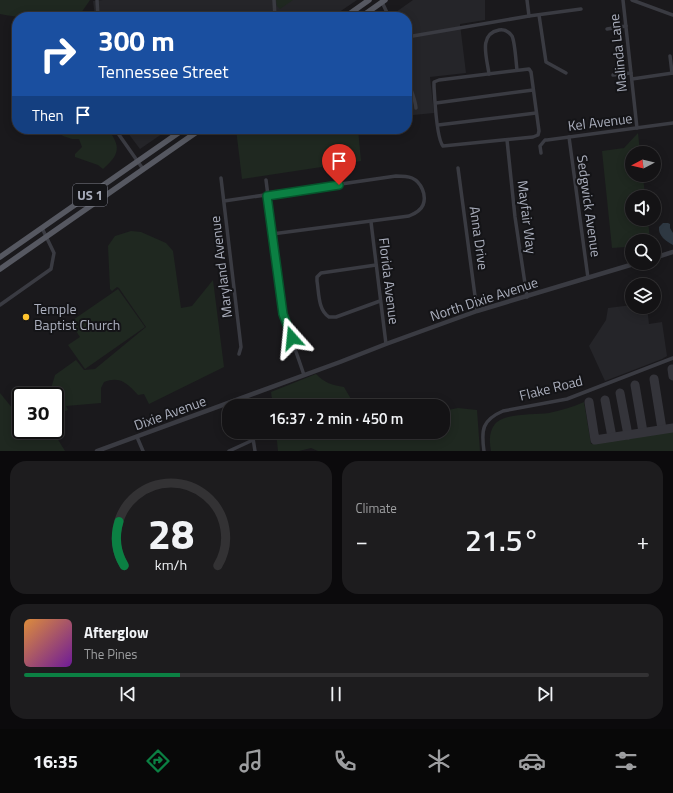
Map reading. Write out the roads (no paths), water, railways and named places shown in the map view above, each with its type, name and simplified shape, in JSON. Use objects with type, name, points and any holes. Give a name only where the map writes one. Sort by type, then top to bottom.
[{"type":"main road","points":[[352,12],[369,0]]},
{"type":"main road","points":[[368,12],[383,1]]},
{"type":"main road","name":"US 1","points":[[0,257],[177,134]]},
{"type":"main road","name":"US 1","points":[[0,269],[194,134]]},
{"type":"street","points":[[97,0],[98,12]]},
{"type":"street","points":[[274,0],[275,12]]},
{"type":"street","points":[[527,0],[529,16]]},
{"type":"street","name":"Malinda Lane","points":[[623,0],[637,128]]},
{"type":"street","points":[[632,0],[673,15]]},
{"type":"street","points":[[383,1],[387,12]]},
{"type":"street","points":[[412,36],[539,14],[580,9]]},
{"type":"street","points":[[539,14],[546,62],[566,73]]},
{"type":"street","points":[[607,29],[626,26]]},
{"type":"street","points":[[489,74],[485,43],[486,37],[491,32],[501,29],[507,31],[512,37],[517,70]]},
{"type":"street","points":[[632,79],[673,73],[670,56]]},
{"type":"street","points":[[529,69],[531,72],[539,131],[538,135],[533,137],[443,146],[441,143],[438,125],[434,82],[439,80],[517,70],[529,69]]},
{"type":"street","points":[[613,75],[631,73]]},
{"type":"street","points":[[436,103],[533,90]]},
{"type":"street","points":[[412,92],[415,96],[416,108]]},
{"type":"street","points":[[438,125],[536,113]]},
{"type":"street","name":"Kel Avenue","points":[[541,153],[540,146],[545,140],[673,123]]},
{"type":"street","points":[[118,134],[143,169]]},
{"type":"street","name":"Sedgwick Avenue","points":[[569,137],[588,278]]},
{"type":"street","name":"Mayfair Way","points":[[507,140],[515,217],[527,297]]},
{"type":"street","name":"Anna Drive","points":[[458,168],[477,311]]},
{"type":"street","points":[[224,201],[267,196],[396,176],[407,176],[414,178],[425,194],[423,206],[417,212],[409,216],[272,234]]},
{"type":"street","name":"Maryland Avenue","points":[[221,178],[241,347],[239,354]]},
{"type":"street","points":[[266,180],[283,314],[304,375]]},
{"type":"street","name":"Florida Avenue","points":[[371,222],[386,344]]},
{"type":"street","points":[[0,304],[51,269],[54,253],[42,228]]},
{"type":"street","points":[[661,256],[673,252]]},
{"type":"street","points":[[376,264],[320,273],[317,276],[317,281],[321,307],[324,314],[329,317],[336,317],[380,302]]},
{"type":"street","name":"North Dixie Avenue","points":[[340,362],[477,311],[625,267]]},
{"type":"street","name":"Flake Road","points":[[484,451],[482,430],[487,421],[503,411],[567,398],[673,358]]},
{"type":"street","name":"Dixie Avenue","points":[[97,451],[340,362]]},
{"type":"street","points":[[137,437],[143,451]]},
{"type":"street","points":[[229,451],[254,440],[255,451]]},
{"type":"place","name":"Temple Baptist Church","points":[[26,317]]}]
